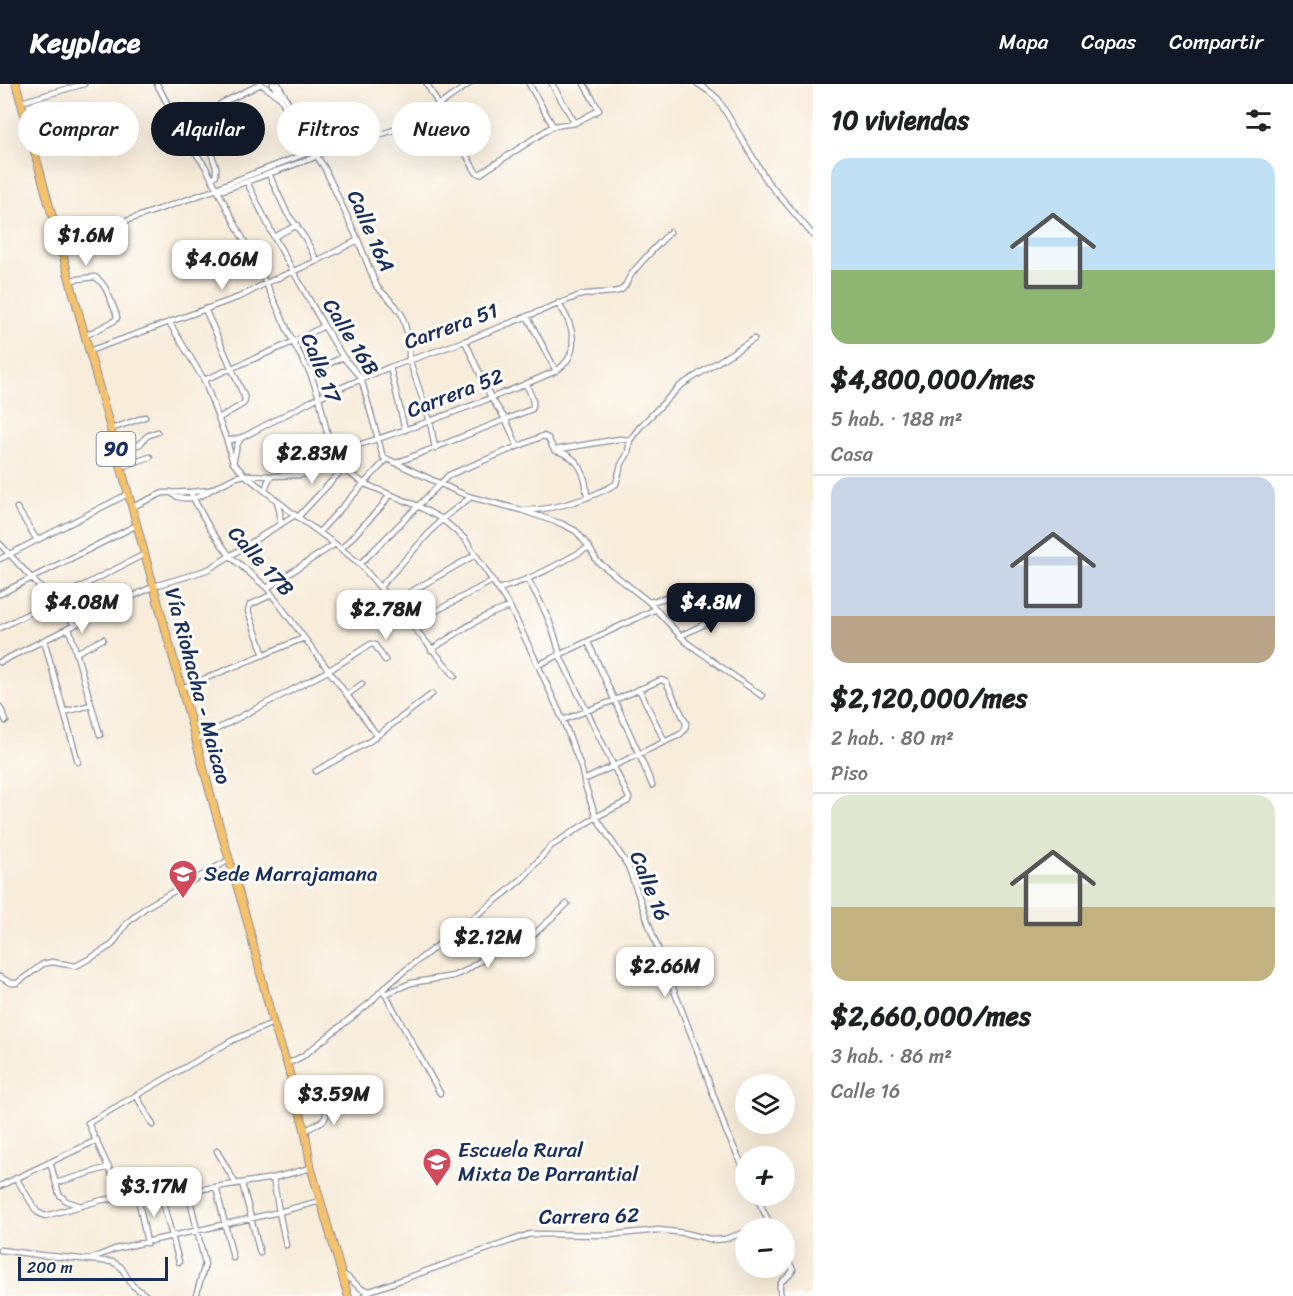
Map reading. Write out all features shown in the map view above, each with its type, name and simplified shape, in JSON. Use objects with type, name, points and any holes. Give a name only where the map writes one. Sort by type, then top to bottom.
[{"type":"highway","name":"Vía Riohacha - Maicao","points":[[16,84],[21,102]]},
{"type":"highway","name":"Vía Riohacha - Maicao","points":[[36,156],[248,924],[273,1023],[287,1064],[305,1131],[311,1168],[348,1296]]},
{"type":"street","points":[[21,102],[84,84]]},
{"type":"street","name":"Calle 17","points":[[157,84],[187,141],[202,160],[310,373],[338,465],[365,484],[418,506],[442,519],[465,539],[510,608],[563,720]]},
{"type":"street","points":[[224,102],[261,84],[277,96],[282,96]]},
{"type":"street","points":[[273,84],[286,102]]},
{"type":"street","points":[[278,84],[285,102]]},
{"type":"street","points":[[427,84],[437,102]]},
{"type":"street","points":[[442,102],[460,86],[469,84]]},
{"type":"street","points":[[529,84],[553,126]]},
{"type":"street","points":[[552,84],[575,123]]},
{"type":"street","points":[[467,156],[476,172],[480,174],[553,126],[575,123],[599,110],[584,84]]},
{"type":"street","points":[[698,84],[717,99],[767,180],[813,235]]},
{"type":"street","points":[[212,156],[216,175],[212,179]]},
{"type":"street","points":[[60,244],[217,189],[300,156]]},
{"type":"street","points":[[217,189],[223,190],[247,182],[315,156]]},
{"type":"street","name":"Calle 16A","points":[[317,156],[358,240],[377,286],[402,315],[409,339],[409,359]]},
{"type":"street","points":[[269,174],[282,204],[317,261]]},
{"type":"street","name":"Calle 16B","points":[[247,182],[274,237],[324,326],[343,357],[362,378],[385,458]]},
{"type":"street","points":[[274,237],[297,225]]},
{"type":"street","name":"Carrera 51","points":[[227,441],[243,437],[319,397],[409,359],[465,341],[584,294],[622,289],[632,274],[670,232]]},
{"type":"street","points":[[89,351],[242,296],[358,240]]},
{"type":"street","points":[[70,280],[99,278],[116,314],[117,318],[114,321],[85,336]]},
{"type":"street","points":[[526,316],[556,371],[569,360],[574,345],[572,329],[558,303]]},
{"type":"street","points":[[205,309],[245,401],[219,418]]},
{"type":"street","points":[[169,322],[204,380],[233,463],[277,501],[360,564],[455,676]]},
{"type":"street","points":[[204,380],[293,342],[324,326]]},
{"type":"street","points":[[521,510],[556,507],[602,492],[616,484],[621,465],[628,453],[630,440],[640,427],[680,386],[754,339]]},
{"type":"street","points":[[465,341],[491,398],[506,420],[517,446]]},
{"type":"street","points":[[310,373],[343,357]]},
{"type":"street","points":[[409,359],[430,421],[435,448]]},
{"type":"street","points":[[390,367],[405,430]]},
{"type":"street","name":"Carrera 52","points":[[333,453],[430,421],[556,371]]},
{"type":"street","points":[[396,463],[532,409],[534,406],[526,384]]},
{"type":"street","points":[[111,429],[145,417]]},
{"type":"street","points":[[117,452],[140,444],[147,436],[157,432]]},
{"type":"street","points":[[294,475],[328,436]]},
{"type":"street","points":[[360,564],[449,475],[543,436],[548,438],[554,450],[574,458],[584,477],[587,496]]},
{"type":"street","points":[[233,463],[237,445],[243,437]]},
{"type":"street","points":[[554,450],[619,439],[630,440]]},
{"type":"street","points":[[320,444],[321,470]]},
{"type":"street","points":[[121,467],[150,456]]},
{"type":"street","points":[[319,532],[365,484],[385,458],[471,497],[521,510],[576,531],[597,561],[650,602],[686,642],[762,696]]},
{"type":"street","points":[[132,507],[158,495],[171,492],[177,497],[202,496],[236,477],[245,475],[294,475],[338,465]]},
{"type":"street","points":[[0,662],[154,586],[209,569],[296,516],[343,469]]},
{"type":"street","points":[[265,490],[272,476]]},
{"type":"street","points":[[0,559],[128,494]]},
{"type":"street","name":"Calle 17B","points":[[191,495],[210,529],[230,556],[267,588],[377,735]]},
{"type":"street","points":[[341,549],[382,506],[389,495]]},
{"type":"street","points":[[380,587],[442,519],[471,497]]},
{"type":"street","points":[[277,501],[280,525]]},
{"type":"street","points":[[17,508],[37,540]]},
{"type":"street","points":[[0,594],[137,525]]},
{"type":"street","points":[[0,544],[75,625]]},
{"type":"street","points":[[267,588],[335,544]]},
{"type":"street","points":[[498,589],[545,572],[589,548]]},
{"type":"street","points":[[0,628],[145,554]]},
{"type":"street","points":[[393,602],[476,555]]},
{"type":"street","points":[[287,1064],[303,1056],[363,1009],[403,972],[504,894],[523,878],[551,846],[596,817],[628,801],[629,798],[614,766],[560,656],[556,636],[528,579]]},
{"type":"street","points":[[410,625],[492,581]]},
{"type":"street","points":[[650,602],[683,594]]},
{"type":"street","points":[[264,655],[248,610],[250,606],[271,595]]},
{"type":"street","points":[[431,650],[499,610],[510,608]]},
{"type":"street","points":[[538,665],[656,609]]},
{"type":"street","points":[[680,636],[732,611]]},
{"type":"street","points":[[69,628],[100,735]]},
{"type":"street","points":[[182,688],[304,638]]},
{"type":"street","points":[[76,653],[103,639]]},
{"type":"street","points":[[44,640],[78,762]]},
{"type":"street","points":[[588,642],[652,785]]},
{"type":"street","points":[[196,741],[328,671],[371,644],[375,645],[385,660]]},
{"type":"street","points":[[563,720],[664,680],[686,723],[684,732],[584,780]]},
{"type":"street","points":[[347,695],[362,684]]},
{"type":"street","points":[[639,689],[665,742]]},
{"type":"street","points":[[316,771],[377,735],[432,694]]},
{"type":"street","points":[[64,712],[91,705]]},
{"type":"street","points":[[0,707],[6,721]]},
{"type":"street","name":"Calle 16","points":[[563,720],[581,767],[596,817],[628,866],[735,1150]]},
{"type":"street","points":[[0,977],[11,983],[17,983],[43,964],[76,966],[112,945],[127,923],[146,907],[229,860]]},
{"type":"street","points":[[384,992],[411,983],[453,976],[465,971],[492,953],[532,936],[567,904]]},
{"type":"street","points":[[384,992],[440,1093]]},
{"type":"street","points":[[122,1197],[88,1123],[233,1040],[273,1023]]},
{"type":"street","points":[[136,1095],[153,1125]]},
{"type":"street","points":[[305,1131],[324,1120],[326,1116],[324,1099]]},
{"type":"street","points":[[0,1186],[97,1140]]},
{"type":"street","points":[[217,1151],[236,1184]]},
{"type":"street","points":[[50,1162],[59,1194],[62,1198],[81,1206]]},
{"type":"street","points":[[56,1183],[109,1167]]},
{"type":"street","points":[[16,1178],[37,1212],[49,1216],[102,1200],[161,1195],[236,1184],[273,1178],[311,1168]]},
{"type":"street","points":[[273,1178],[286,1245]]},
{"type":"street","points":[[242,1183],[260,1253]]},
{"type":"street","points":[[216,1187],[233,1258]]},
{"type":"street","points":[[188,1191],[205,1264],[196,1296]]},
{"type":"street","points":[[161,1195],[179,1262]]},
{"type":"street","points":[[138,1197],[147,1243]]},
{"type":"street","points":[[88,1260],[115,1249],[320,1201]]},
{"type":"street","name":"Carrera 62","points":[[364,1296],[370,1290],[530,1234],[609,1235],[659,1230],[714,1240],[735,1236]]},
{"type":"street","points":[[0,1250],[113,1262],[118,1264],[132,1285],[147,1296]]},
{"type":"street","points":[[340,1271],[362,1289],[370,1290]]},
{"type":"street","points":[[780,1296],[779,1284],[785,1278]]},
{"type":"place","name":"Sede Marrajamana","points":[[183,900]]},
{"type":"place","name":"Escuela Rural Mixta De Parrantial","points":[[437,1188]]}]
